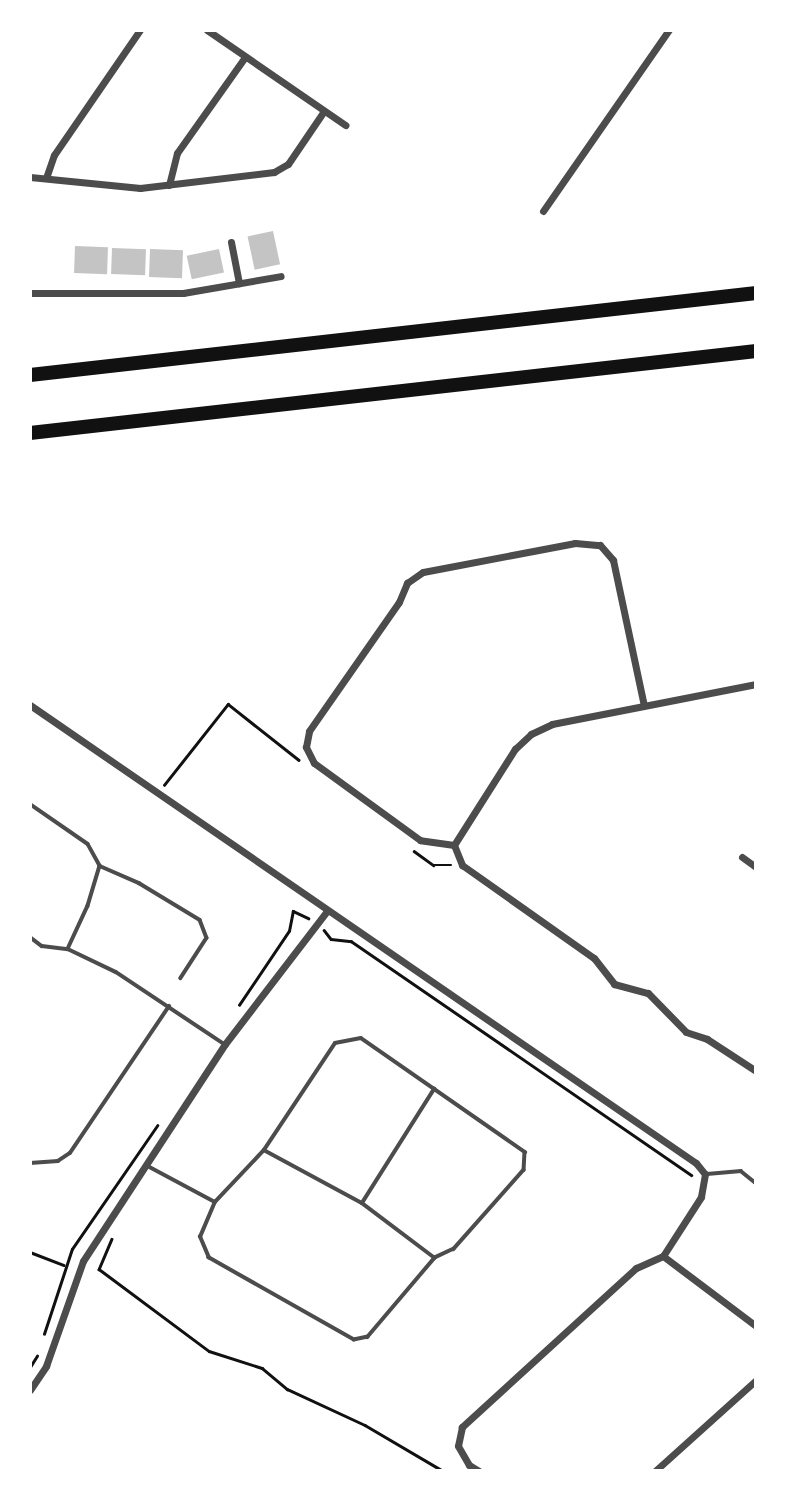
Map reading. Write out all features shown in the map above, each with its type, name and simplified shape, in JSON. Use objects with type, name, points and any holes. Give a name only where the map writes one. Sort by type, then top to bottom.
[{"type":"highway","points":[[30,375],[756,293]]},
{"type":"highway","points":[[30,433],[756,351]]},
{"type":"street","points":[[46,178],[54,155],[140,30]]},
{"type":"street","points":[[207,30],[345,125]]},
{"type":"street","points":[[543,211],[669,30]]},
{"type":"street","points":[[169,185],[177,153],[245,57]]},
{"type":"street","points":[[30,177],[117,187],[169,185],[279,171],[324,111]]},
{"type":"street","points":[[231,242],[239,284]]},
{"type":"street","points":[[30,293],[167,294],[281,276]]},
{"type":"street","points":[[454,845],[420,841],[313,762],[306,747],[309,732],[399,602],[407,583],[423,572],[575,543],[600,545],[613,561],[643,706]]},
{"type":"street","points":[[454,845],[515,750],[531,734],[552,724],[756,684]]},
{"type":"street","points":[[30,705],[696,1163],[705,1174],[701,1197],[663,1256],[636,1268],[463,1427],[458,1446],[469,1465],[479,1471]]},
{"type":"street","points":[[454,845],[461,865],[594,958],[614,984],[648,993],[686,1032],[707,1039],[756,1070]]},
{"type":"street","points":[[742,857],[756,867]]},
{"type":"street","points":[[30,1390],[46,1366],[83,1261],[225,1044],[327,911]]},
{"type":"street","points":[[663,1256],[756,1326]]},
{"type":"street","points":[[655,1471],[756,1380]]},
{"type":"lane","points":[[30,804],[88,844],[100,866],[139,883],[200,920],[207,938],[181,978]]},
{"type":"lane","points":[[68,949],[100,866]]},
{"type":"lane","points":[[30,937],[43,946],[68,949],[116,972],[225,1044]]},
{"type":"lane","points":[[30,1163],[58,1161],[70,1153],[169,1006]]},
{"type":"lane","points":[[361,1038],[525,1152],[524,1170],[454,1249],[435,1258],[368,1337],[354,1340],[209,1258],[200,1237],[215,1202],[264,1150],[335,1043],[361,1038]]},
{"type":"lane","points":[[362,1203],[434,1089]]},
{"type":"lane","points":[[264,1150],[362,1203],[435,1258]]},
{"type":"lane","points":[[146,1165],[215,1202]]},
{"type":"lane","points":[[705,1174],[741,1171],[756,1183]]},
{"type":"path","points":[[157,794],[228,704],[308,767]]},
{"type":"path","points":[[412,849],[433,866],[461,865]]},
{"type":"path","points":[[238,1006],[289,931],[293,912],[317,924],[331,939],[351,942],[688,1175],[705,1174]]},
{"type":"path","points":[[44,1337],[64,1265],[163,1116]]},
{"type":"path","points":[[101,1233],[112,1239],[99,1269],[209,1351],[262,1368],[287,1389],[365,1425],[443,1471]]},
{"type":"path","points":[[30,1252],[44,1262],[64,1265]]},
{"type":"path","points":[[30,1367],[40,1347]]},
{"type":"building","points":[[273,231],[280,264],[255,270],[248,236]]},
{"type":"building","points":[[75,246],[108,247],[107,274],[74,273]]},
{"type":"building","points":[[112,248],[146,249],[145,275],[111,274]]},
{"type":"building","points":[[150,249],[183,250],[182,278],[149,277]]},
{"type":"building","points":[[219,249],[224,272],[192,279],[187,256]]}]
